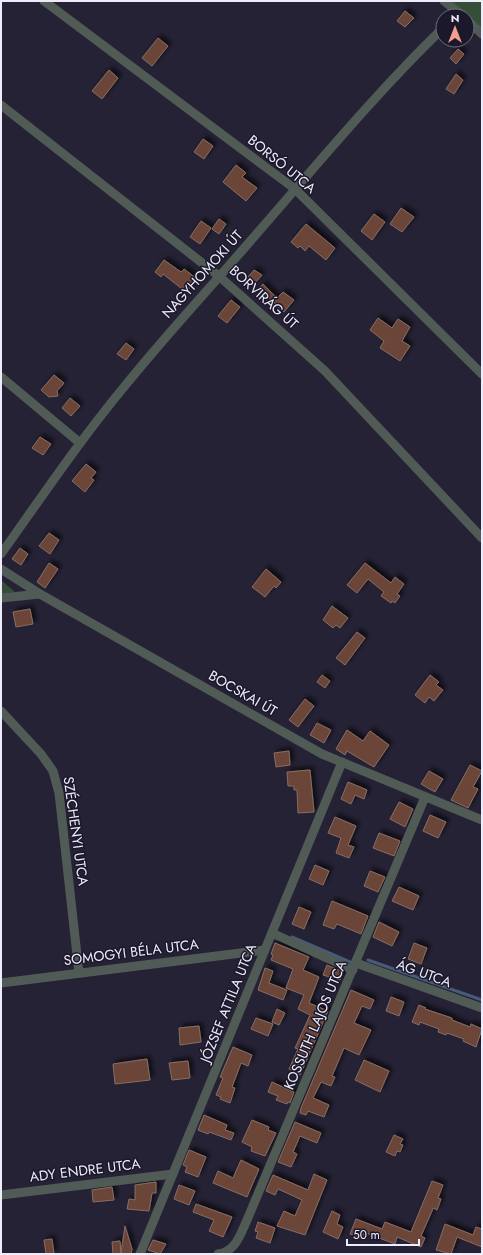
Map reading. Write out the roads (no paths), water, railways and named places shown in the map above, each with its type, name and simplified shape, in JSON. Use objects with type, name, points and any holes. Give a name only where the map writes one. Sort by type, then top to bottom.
[{"type":"street","name":"BORSÓ UTCA","points":[[44,1],[295,189],[482,374]]},
{"type":"street","points":[[444,1],[452,8]]},
{"type":"street","name":"NAGYHOMOKI ÚT","points":[[1,554],[80,443],[122,388],[178,321],[220,276],[403,67],[435,36]]},
{"type":"street","name":"BORVIRÁG ÚT","points":[[1,104],[220,276],[325,371],[482,538]]},
{"type":"street","points":[[1,377],[80,443]]},
{"type":"street","name":"BOCSKAI ÚT","points":[[1,569],[40,594],[322,754],[482,820]]},
{"type":"street","points":[[1,598],[40,594]]},
{"type":"street","name":"SZÉCHENYI UTCA","points":[[1,711],[42,754],[53,771],[59,793],[79,973]]},
{"type":"street","name":"JÓZSEF ATTILA UTCA","points":[[140,1254],[342,762]]},
{"type":"street","name":"KOSSUTH LAJOS UTCA","points":[[218,1254],[229,1251],[236,1242],[355,966],[425,796]]},
{"type":"street","name":"ÁG UTCA","points":[[272,933],[355,966],[482,1008]]},
{"type":"street","name":"SOMOGYI BÉLA UTCA","points":[[1,983],[265,950]]},
{"type":"street","name":"ADY ENDRE UTCA","points":[[1,1194],[173,1174]]},
{"type":"waterway","points":[[292,937],[350,962]]},
{"type":"waterway","points":[[368,960],[482,1000]]}]
